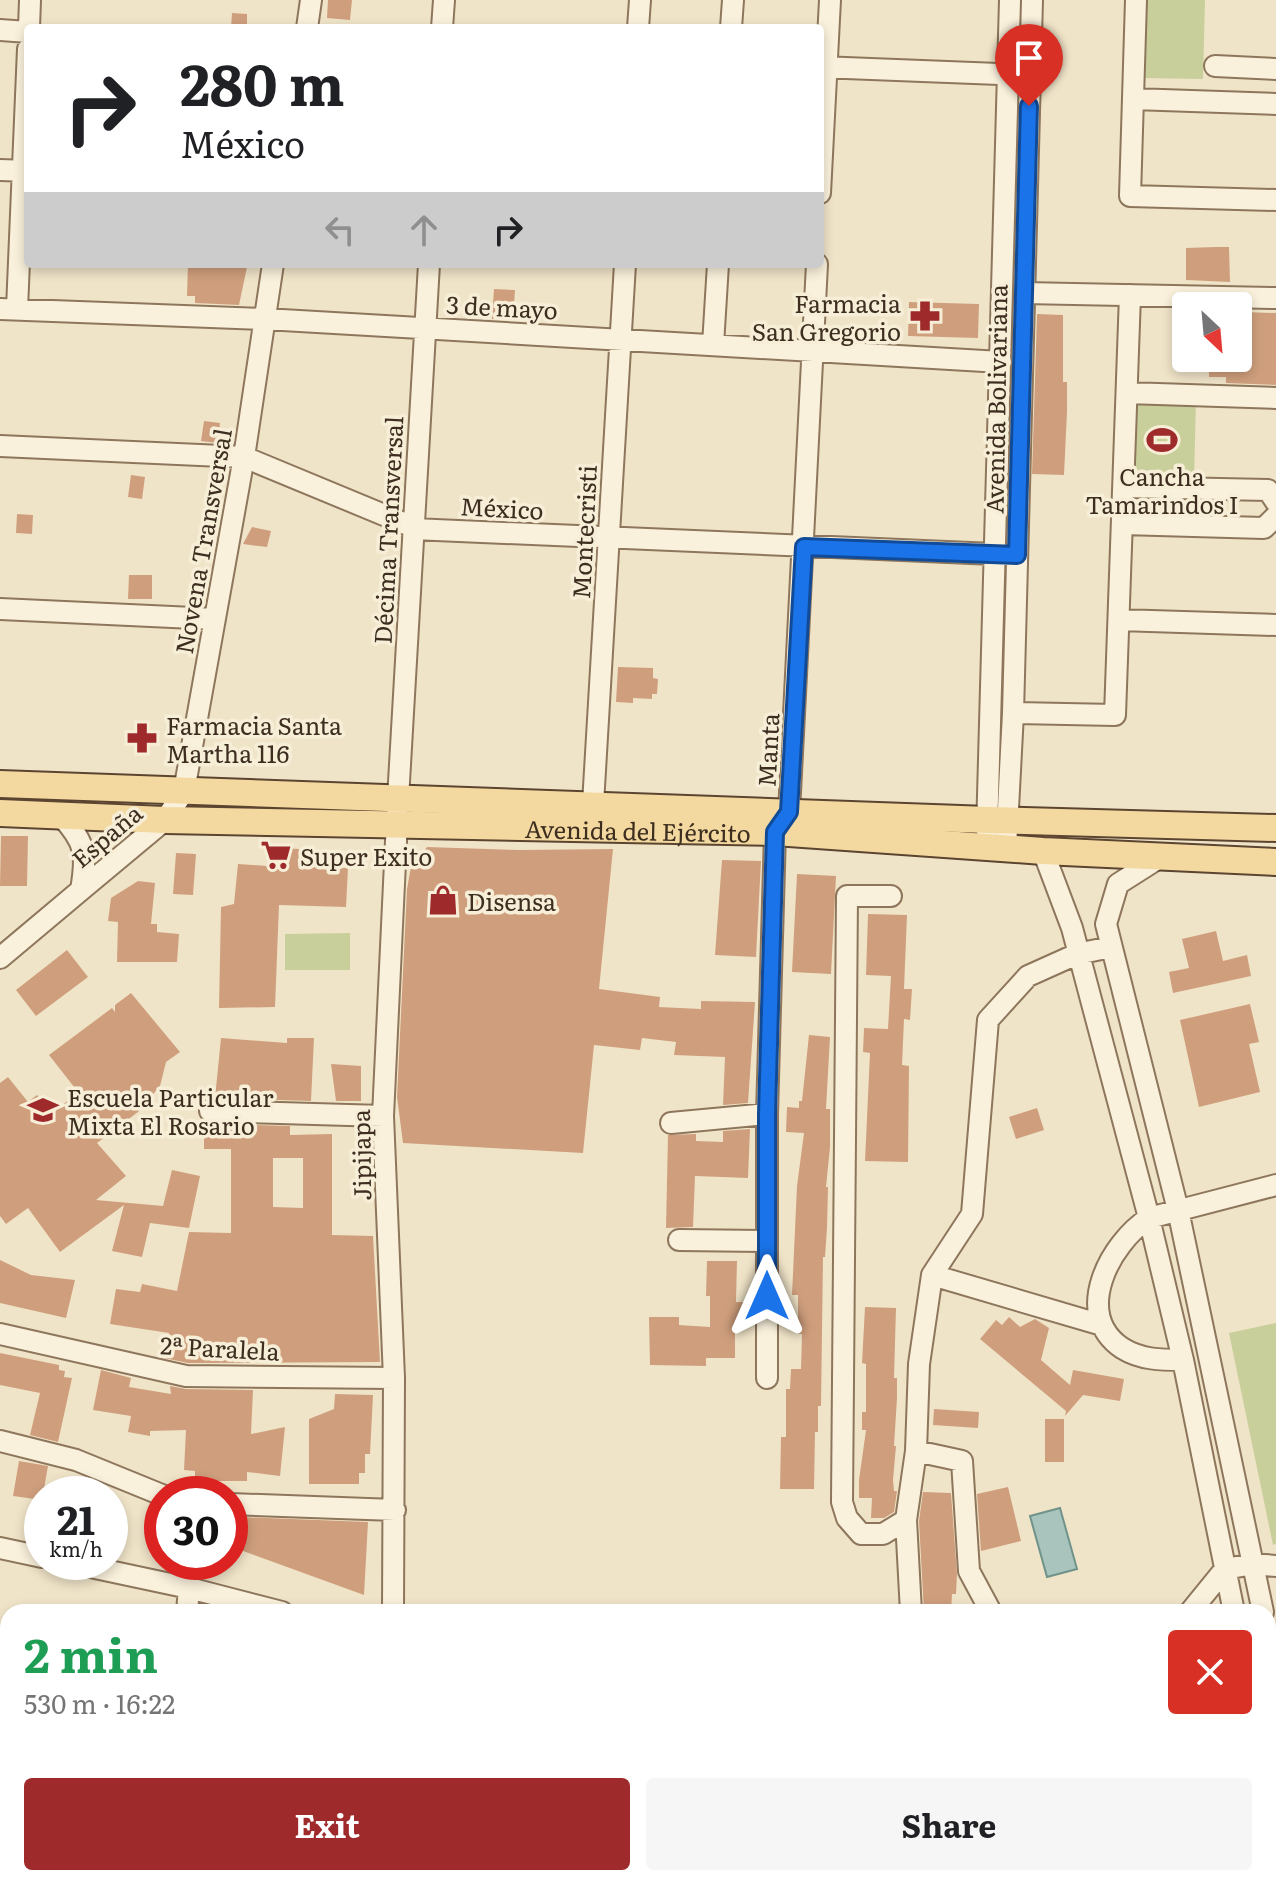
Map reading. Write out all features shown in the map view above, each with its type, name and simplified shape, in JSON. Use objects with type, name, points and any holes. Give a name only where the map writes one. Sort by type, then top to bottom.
[{"type":"main road","name":"Avenida del Ejército","points":[[0,784],[593,804],[782,822],[997,833],[1276,828]]},
{"type":"main road","name":"Avenida del Ejército","points":[[0,813],[396,825],[782,822]]},
{"type":"main road","name":"Avenida del Ejército","points":[[997,833],[1043,851],[1276,862]]},
{"type":"street","points":[[28,24],[30,0]]},
{"type":"street","points":[[308,24],[311,0]]},
{"type":"street","points":[[442,24],[444,0]]},
{"type":"street","points":[[638,24],[640,0]]},
{"type":"street","points":[[731,24],[733,0]]},
{"type":"street","points":[[824,57],[830,0]]},
{"type":"street","name":"Avenida Bolivariana","points":[[997,833],[1013,713],[1001,362],[1010,0]]},
{"type":"street","name":"Avenida Bolivariana","points":[[997,833],[1007,555],[1024,293],[1032,0]]},
{"type":"street","points":[[1136,0],[1130,196],[1276,200]]},
{"type":"street","points":[[0,30],[24,30]]},
{"type":"street","points":[[1215,66],[1276,69]]},
{"type":"street","points":[[824,67],[1030,75]]},
{"type":"street","points":[[1133,99],[1276,104]]},
{"type":"street","points":[[0,170],[24,171]]},
{"type":"street","points":[[9,309],[24,187]]},
{"type":"street","name":"Novena Transversal","points":[[165,820],[184,791],[244,457],[272,268]]},
{"type":"street","name":"Décima Transversal","points":[[398,799],[429,268]]},
{"type":"street","name":"Montecristi","points":[[593,804],[625,268]]},
{"type":"street","points":[[713,345],[718,268]]},
{"type":"street","name":"Manta","points":[[767,1378],[767,1114],[782,822],[804,547],[817,268]]},
{"type":"street","points":[[1024,293],[1276,298]]},
{"type":"street","points":[[1013,713],[1115,715],[1130,295]]},
{"type":"street","name":"3 de mayo","points":[[9,309],[265,319],[1001,362]]},
{"type":"street","points":[[1127,393],[1276,398]]},
{"type":"street","name":"México","points":[[0,446],[244,457],[413,528],[1007,555]]},
{"type":"street","points":[[1124,487],[1268,490],[1276,502]]},
{"type":"street","points":[[1123,524],[1264,528],[1276,516]]},
{"type":"street","points":[[0,609],[215,619]]},
{"type":"street","points":[[1119,620],[1276,625]]},
{"type":"street","name":"Jipijapa","points":[[393,1604],[394,1378],[383,1116],[398,799]]},
{"type":"street","name":"España","points":[[62,817],[78,834],[84,850],[81,890]]},
{"type":"street","name":"España","points":[[0,958],[165,820]]},
{"type":"street","points":[[1043,851],[1072,928],[1149,1218],[1183,1360],[1232,1604]]},
{"type":"street","points":[[1164,855],[1118,884],[1106,924],[1178,1210],[1261,1604]]},
{"type":"street","points":[[891,896],[847,896],[842,1502],[847,1518],[861,1534],[883,1534],[906,1520]]},
{"type":"street","points":[[911,1604],[906,1520],[916,1451],[919,1364],[932,1275],[972,1214],[988,1020],[1028,976],[1077,954],[1111,947]]},
{"type":"street","points":[[210,1111],[383,1116]]},
{"type":"street","points":[[671,1123],[767,1114]]},
{"type":"street","points":[[1102,1325],[1098,1291],[1113,1252],[1132,1229],[1149,1218],[1276,1185]]},
{"type":"street","points":[[679,1240],[767,1241]]},
{"type":"street","points":[[932,1275],[1102,1325],[1121,1347],[1143,1358],[1183,1360]]},
{"type":"street","name":"2ª Paralela","points":[[0,1334],[186,1376],[394,1378]]},
{"type":"street","points":[[0,1441],[76,1460],[144,1488]]},
{"type":"street","points":[[916,1451],[962,1461],[969,1571],[987,1604]]},
{"type":"street","points":[[248,1505],[395,1510]]},
{"type":"street","points":[[0,1548],[24,1553]]},
{"type":"street","points":[[1197,1604],[1225,1569],[1253,1564],[1276,1566]]},
{"type":"street","points":[[128,1575],[251,1604]]},
{"type":"street","points":[[188,1604],[189,1588]]},
{"type":"green space","points":[[1141,0],[1205,0],[1203,79],[1139,78]]},
{"type":"green space","name":"Cancha Tamarindos I","points":[[1131,397],[1196,399],[1194,482],[1129,481]]},
{"type":"green space","points":[[350,933],[350,970],[285,970],[285,934]]},
{"type":"green space","points":[[1276,1323],[1276,1544],[1273,1545],[1229,1333]]},
{"type":"water","points":[[1060,1508],[1077,1569],[1047,1577],[1030,1516]]},
{"type":"building","points":[[328,0],[352,0],[350,20],[327,18]]},
{"type":"building","points":[[232,13],[247,14],[247,24],[231,24]]},
{"type":"building","points":[[1229,247],[1230,282],[1186,280],[1186,248]]},
{"type":"building","points":[[188,268],[247,268],[239,305],[195,303],[195,296],[187,296]]},
{"type":"building","points":[[494,289],[515,290],[513,320],[492,319]]},
{"type":"building","name":"Farmacia San Gregorio","points":[[909,302],[979,304],[978,338],[908,336]]},
{"type":"building","points":[[1252,312],[1276,313],[1276,385],[1226,383],[1226,377],[1209,377],[1209,372],[1252,372]]},
{"type":"building","points":[[1037,314],[1063,315],[1063,382],[1067,382],[1064,475],[1032,474]]},
{"type":"building","points":[[204,421],[220,423],[218,443],[201,441]]},
{"type":"building","points":[[131,475],[145,477],[142,499],[128,497]]},
{"type":"building","points":[[17,514],[33,515],[32,534],[16,533]]},
{"type":"building","points":[[252,527],[271,531],[267,547],[243,544]]},
{"type":"building","points":[[129,575],[152,575],[152,599],[128,599]]},
{"type":"building","points":[[618,667],[653,668],[653,678],[658,679],[657,694],[652,694],[652,699],[633,698],[633,703],[616,702]]},
{"type":"building","points":[[1,836],[28,836],[27,886],[0,886]]},
{"type":"building","points":[[427,847],[613,849],[599,989],[660,997],[659,1007],[701,1009],[701,1001],[755,1002],[748,1103],[723,1105],[725,1057],[674,1055],[676,1042],[642,1038],[640,1050],[594,1045],[583,1153],[403,1143],[397,1097],[407,889],[411,867]]},
{"type":"building","points":[[282,848],[299,849],[298,866],[348,868],[346,907],[279,905],[275,1007],[219,1008],[221,907],[234,904],[238,864],[281,867]]},
{"type":"building","points":[[176,853],[196,854],[193,895],[173,894]]},
{"type":"building","points":[[722,860],[761,861],[756,957],[715,955]]},
{"type":"building","points":[[797,874],[836,876],[831,974],[792,972]]},
{"type":"building","points":[[138,881],[155,883],[151,924],[157,924],[157,932],[179,934],[177,962],[117,962],[118,922],[108,921],[111,898]]},
{"type":"building","points":[[868,914],[907,915],[904,989],[912,989],[910,1020],[904,1019],[902,1065],[909,1066],[908,1162],[865,1161],[870,1053],[863,1052],[864,1028],[888,1029],[891,976],[866,975]]},
{"type":"building","points":[[1216,931],[1223,961],[1247,955],[1251,976],[1173,993],[1169,972],[1189,968],[1182,939]]},
{"type":"building","points":[[67,950],[88,977],[36,1016],[16,990]]},
{"type":"building","points":[[131,993],[180,1052],[166,1062],[160,1086],[138,1112],[97,1143],[126,1176],[96,1200],[163,1206],[172,1170],[200,1176],[189,1228],[150,1223],[142,1257],[112,1251],[124,1205],[60,1252],[28,1208],[6,1224],[0,1216],[0,1083],[8,1077],[28,1102],[37,1095],[52,1114],[78,1092],[49,1055],[112,1008],[115,1012],[115,1005]]},
{"type":"building","points":[[1250,1004],[1259,1042],[1249,1044],[1260,1092],[1199,1107],[1180,1020]]},
{"type":"building","points":[[809,1035],[830,1037],[826,1109],[830,1109],[830,1147],[823,1257],[821,1406],[818,1406],[818,1432],[815,1432],[814,1489],[780,1489],[781,1437],[786,1437],[786,1389],[790,1389],[791,1369],[801,1369],[802,1334],[798,1334],[798,1295],[792,1295],[797,1186],[804,1133],[786,1132],[787,1107],[799,1108],[799,1101],[802,1101]]},
{"type":"building","points":[[221,1038],[287,1043],[287,1038],[314,1038],[311,1101],[215,1098]]},
{"type":"building","points":[[331,1064],[361,1066],[361,1101],[336,1101]]},
{"type":"building","points":[[1037,1108],[1044,1130],[1016,1139],[1009,1117]]},
{"type":"building","points":[[212,1124],[290,1126],[290,1135],[332,1134],[332,1235],[373,1236],[380,1362],[188,1363],[164,1358],[169,1333],[110,1324],[116,1289],[140,1292],[142,1284],[177,1291],[189,1232],[231,1233],[231,1149],[204,1149],[204,1128],[212,1128]],"holes":[[[273,1158],[303,1158],[303,1208],[273,1207]]]},
{"type":"building","points":[[750,1129],[748,1178],[695,1176],[693,1227],[666,1228],[668,1135],[696,1134],[696,1141],[723,1142],[723,1131]]},
{"type":"building","points":[[0,1260],[31,1275],[75,1280],[66,1318],[0,1303]]},
{"type":"building","points":[[707,1261],[737,1261],[736,1302],[743,1302],[743,1322],[735,1322],[735,1358],[706,1358],[706,1366],[650,1365],[649,1317],[679,1317],[679,1325],[710,1327],[710,1296],[706,1296]]},
{"type":"building","points":[[865,1307],[896,1308],[894,1378],[897,1378],[897,1398],[893,1480],[894,1491],[897,1491],[894,1512],[884,1518],[871,1518],[872,1498],[859,1498],[866,1430],[862,1430],[862,1412],[866,1412],[866,1364],[862,1363]]},
{"type":"building","points":[[1009,1317],[1020,1327],[1035,1319],[1049,1328],[1041,1360],[1070,1385],[1073,1370],[1124,1379],[1120,1401],[1083,1395],[1065,1416],[1066,1411],[980,1339],[996,1320],[1002,1325]]},
{"type":"building","points":[[0,1353],[59,1365],[59,1370],[65,1371],[64,1377],[72,1378],[58,1442],[30,1435],[40,1393],[0,1385]]},
{"type":"building","points":[[101,1370],[131,1378],[129,1387],[171,1394],[170,1386],[253,1390],[251,1434],[285,1427],[280,1476],[247,1472],[247,1476],[195,1476],[195,1471],[184,1470],[186,1430],[150,1431],[150,1436],[128,1432],[131,1416],[93,1410]]},
{"type":"building","points":[[335,1394],[373,1395],[370,1454],[365,1454],[365,1473],[359,1473],[359,1484],[309,1484],[309,1419],[334,1409]]},
{"type":"building","points":[[934,1409],[979,1412],[978,1428],[933,1425]]},
{"type":"building","points":[[1045,1419],[1064,1419],[1064,1462],[1045,1462]]},
{"type":"building","points":[[19,1461],[48,1466],[46,1476],[24,1476],[24,1498],[13,1496]]},
{"type":"building","points":[[1008,1487],[1021,1541],[981,1551],[977,1494]]},
{"type":"building","points":[[923,1492],[951,1493],[957,1574],[956,1594],[952,1594],[951,1604],[924,1604],[919,1521]]},
{"type":"building","points":[[248,1517],[368,1522],[364,1595],[248,1553]]},
{"type":"place","name":"Farmacia San Gregorio","points":[[925,316]]},
{"type":"place","name":"Cancha Tamarindos I","points":[[1162,440]]},
{"type":"place","name":"Farmacia Santa Martha 116","points":[[142,738]]},
{"type":"place","name":"Super Exito","points":[[276,855]]},
{"type":"place","name":"Disensa","points":[[443,900]]},
{"type":"place","name":"Escuela Particular Mixta El Rosario","points":[[43,1110]]},
{"type":"route","points":[[767,1296],[767,1114],[775,832],[789,812],[804,547],[1017,555],[1029,106]]}]
